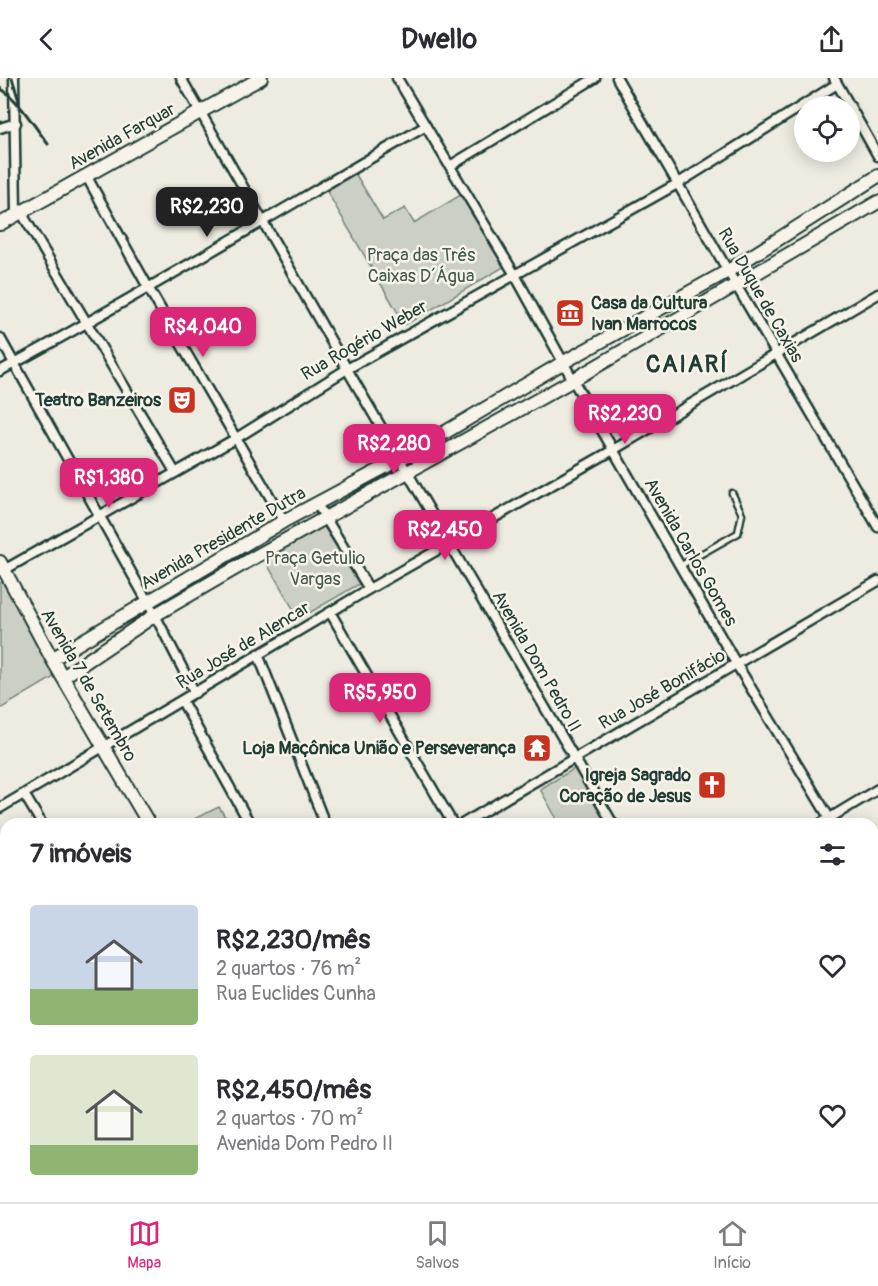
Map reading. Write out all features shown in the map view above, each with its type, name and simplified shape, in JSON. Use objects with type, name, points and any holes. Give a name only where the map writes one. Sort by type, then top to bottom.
[{"type":"street","points":[[14,78],[19,213],[88,324],[175,472]]},
{"type":"street","name":"Avenida Dom Pedro II","points":[[182,78],[347,369],[609,818]]},
{"type":"street","name":"Avenida Farquar","points":[[0,224],[261,78]]},
{"type":"street","name":"Avenida Carlos Gomes","points":[[397,78],[515,274],[573,380],[737,665],[830,818]]},
{"type":"street","points":[[450,166],[596,78]]},
{"type":"street","name":"Rua Duque de Caxias","points":[[617,78],[878,527]]},
{"type":"street","points":[[836,81],[878,156]]},
{"type":"street","name":"Rua Rogério Weber","points":[[1,568],[235,439],[347,369],[677,184],[836,81]]},
{"type":"street","points":[[0,128],[16,123]]},
{"type":"street","points":[[0,371],[149,289],[263,219],[426,126]]},
{"type":"street","name":"Avenida Presidente Dutra","points":[[52,659],[284,521],[400,459],[564,362],[728,271],[878,176]]},
{"type":"street","points":[[87,177],[149,289],[284,521]]},
{"type":"street","name":"Avenida Presidente Dutra","points":[[63,677],[155,615],[325,516],[573,380],[878,202]]},
{"type":"street","name":"Rua José de Alencar","points":[[0,808],[369,589],[613,450],[878,294]]},
{"type":"street","points":[[0,338],[155,615],[195,693]]},
{"type":"street","points":[[317,504],[369,589]]},
{"type":"street","name":"Avenida 7 de Setembro","points":[[1,568],[145,818]]},
{"type":"street","name":"Rua José Bonifácio","points":[[472,818],[878,581]]},
{"type":"street","points":[[330,612],[450,818]]},
{"type":"street","points":[[258,654],[323,818]]},
{"type":"street","points":[[183,701],[247,818]]},
{"type":"street","points":[[834,818],[878,789]]},
{"type":"street","points":[[24,794],[38,818]]},
{"type":"lane","points":[[680,566],[738,533],[742,514],[732,493]]},
{"type":"green space","name":"Praça das Três Caixas D´Água","points":[[355,173],[383,220],[405,208],[414,223],[464,193],[507,265],[405,325],[326,190]]},
{"type":"green space","name":"Praça Getulio Vargas","points":[[330,518],[366,580],[299,619],[263,557]]},
{"type":"green space","points":[[5,580],[59,674],[0,709],[0,583]]},
{"type":"green space","points":[[577,767],[612,818],[556,818],[540,789]]},
{"type":"green space","points":[[219,807],[226,818],[196,818]]},
{"type":"railway","points":[[12,78],[19,101]]},
{"type":"railway","points":[[0,88],[20,107],[48,144]]},
{"type":"place","name":"Casa da Cultura Ivan Marrocos","points":[[570,313]]},
{"type":"place","name":"Teatro Banzeiros","points":[[182,400]]},
{"type":"place","name":"Loja Maçônica União e Perseverança","points":[[537,748]]},
{"type":"place","name":"Igreja Sagrado Coração de Jesus","points":[[712,785]]},
{"type":"district","name":"CAIARÍ","points":[[687,364]]}]
